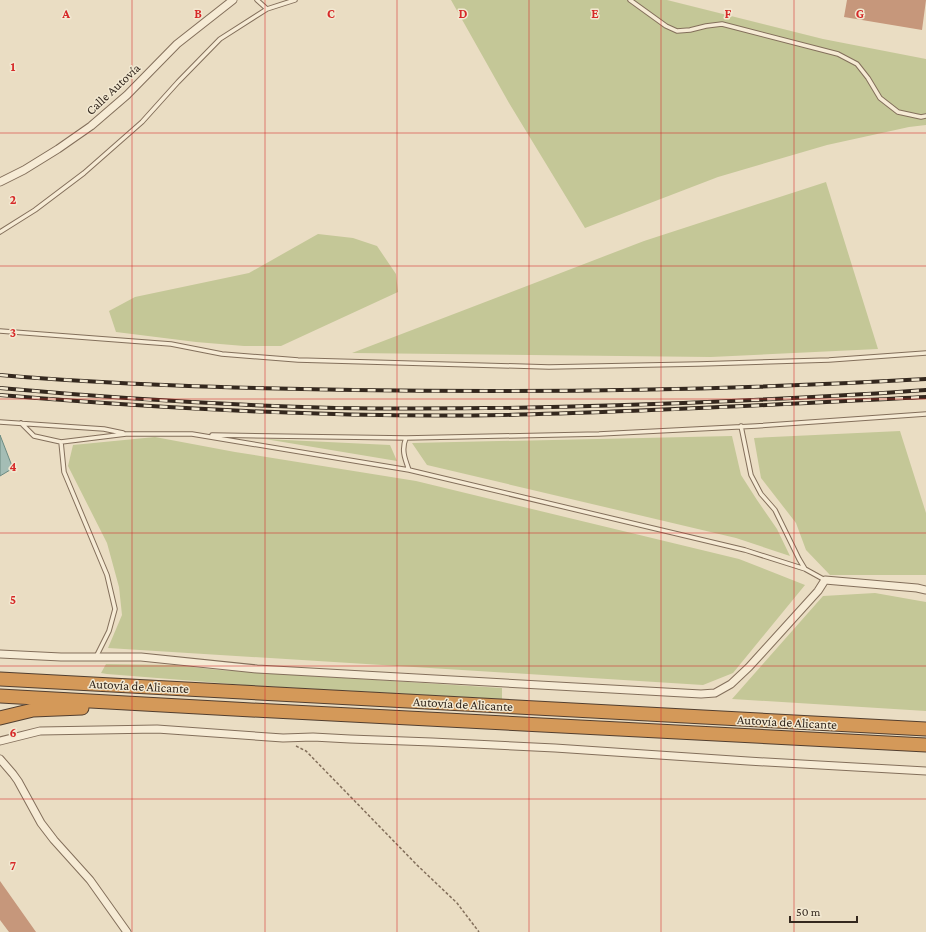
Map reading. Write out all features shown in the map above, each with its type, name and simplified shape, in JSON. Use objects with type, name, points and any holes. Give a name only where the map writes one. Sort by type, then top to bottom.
[{"type":"highway","name":"Autovía de Alicante","points":[[0,675],[6,679],[926,729]]},
{"type":"highway","name":"Autovía de Alicante","points":[[0,696],[234,710],[926,745]]},
{"type":"highway","points":[[0,718],[33,710],[88,707],[110,702]]},
{"type":"street","name":"Calle Autovía","points":[[0,182],[24,170],[91,126],[127,95],[177,44],[233,0]]},
{"type":"street","points":[[0,654],[95,658],[141,657],[265,670],[701,694],[715,693],[731,684],[749,667],[818,591],[825,580],[926,590]]},
{"type":"street","points":[[0,741],[40,731],[157,729],[283,738],[313,736],[341,739],[612,751],[793,764],[926,771]]},
{"type":"street","points":[[0,759],[18,781],[40,823],[90,880],[128,932]]},
{"type":"lane","points":[[257,0],[267,9]]},
{"type":"lane","points":[[0,232],[35,210],[84,172],[142,122],[220,39],[267,9],[295,0]]},
{"type":"lane","points":[[630,0],[666,26],[678,31],[722,24],[838,54],[857,64],[868,78],[880,98],[898,112],[921,117],[926,116]]},
{"type":"lane","points":[[0,331],[172,344],[222,354],[298,360],[549,367],[830,360],[926,353]]},
{"type":"lane","points":[[21,423],[34,436],[61,442],[126,434],[406,438],[599,434],[926,414]]},
{"type":"lane","points":[[0,422],[104,429],[126,434]]},
{"type":"lane","points":[[741,426],[751,475],[761,494],[775,510],[799,560],[805,569]]},
{"type":"lane","points":[[196,434],[409,470],[745,550],[805,569],[825,580]]},
{"type":"lane","points":[[406,438],[404,444],[404,457],[409,470]]},
{"type":"lane","points":[[61,442],[64,472],[107,575],[115,609],[109,631],[95,658]]},
{"type":"path","points":[[283,738],[306,751],[457,903],[479,932]]},
{"type":"green space","points":[[451,0],[667,0],[823,39],[926,59],[926,125],[909,127],[827,145],[718,177],[585,228],[509,103]]},
{"type":"green space","points":[[826,182],[878,349],[711,357],[352,353],[644,241]]},
{"type":"green space","points":[[318,234],[353,238],[377,246],[396,274],[398,292],[281,346],[244,346],[196,342],[116,332],[109,311],[135,297],[249,273]]},
{"type":"green space","points":[[900,431],[926,513],[926,575],[830,575],[806,550],[796,523],[761,478],[754,438]]},
{"type":"green space","points":[[732,436],[741,475],[777,529],[790,556],[736,538],[427,465],[412,443]]},
{"type":"green space","points":[[155,437],[235,452],[416,481],[739,559],[805,585],[733,673],[703,685],[108,648],[122,615],[119,587],[107,543],[68,466],[73,445]]},
{"type":"green space","points":[[265,439],[390,445],[397,461]]},
{"type":"green space","points":[[875,593],[926,602],[926,711],[732,699],[823,596]]},
{"type":"green space","points":[[106,664],[175,665],[219,670],[502,688],[502,699],[245,685],[101,673]]},
{"type":"water","points":[[0,435],[12,466],[10,470],[0,476]]},
{"type":"building","points":[[847,0],[926,0],[922,30],[844,17]]},
{"type":"building","points":[[0,881],[36,932],[9,932],[0,920]]},
{"type":"railway","points":[[0,375],[177,386],[425,391],[640,390],[783,386],[926,379]]},
{"type":"railway","points":[[0,388],[209,403],[384,409],[533,408],[632,405],[804,398],[926,390]]},
{"type":"railway","points":[[0,395],[188,408],[314,414],[440,416],[714,408],[926,397]]}]
